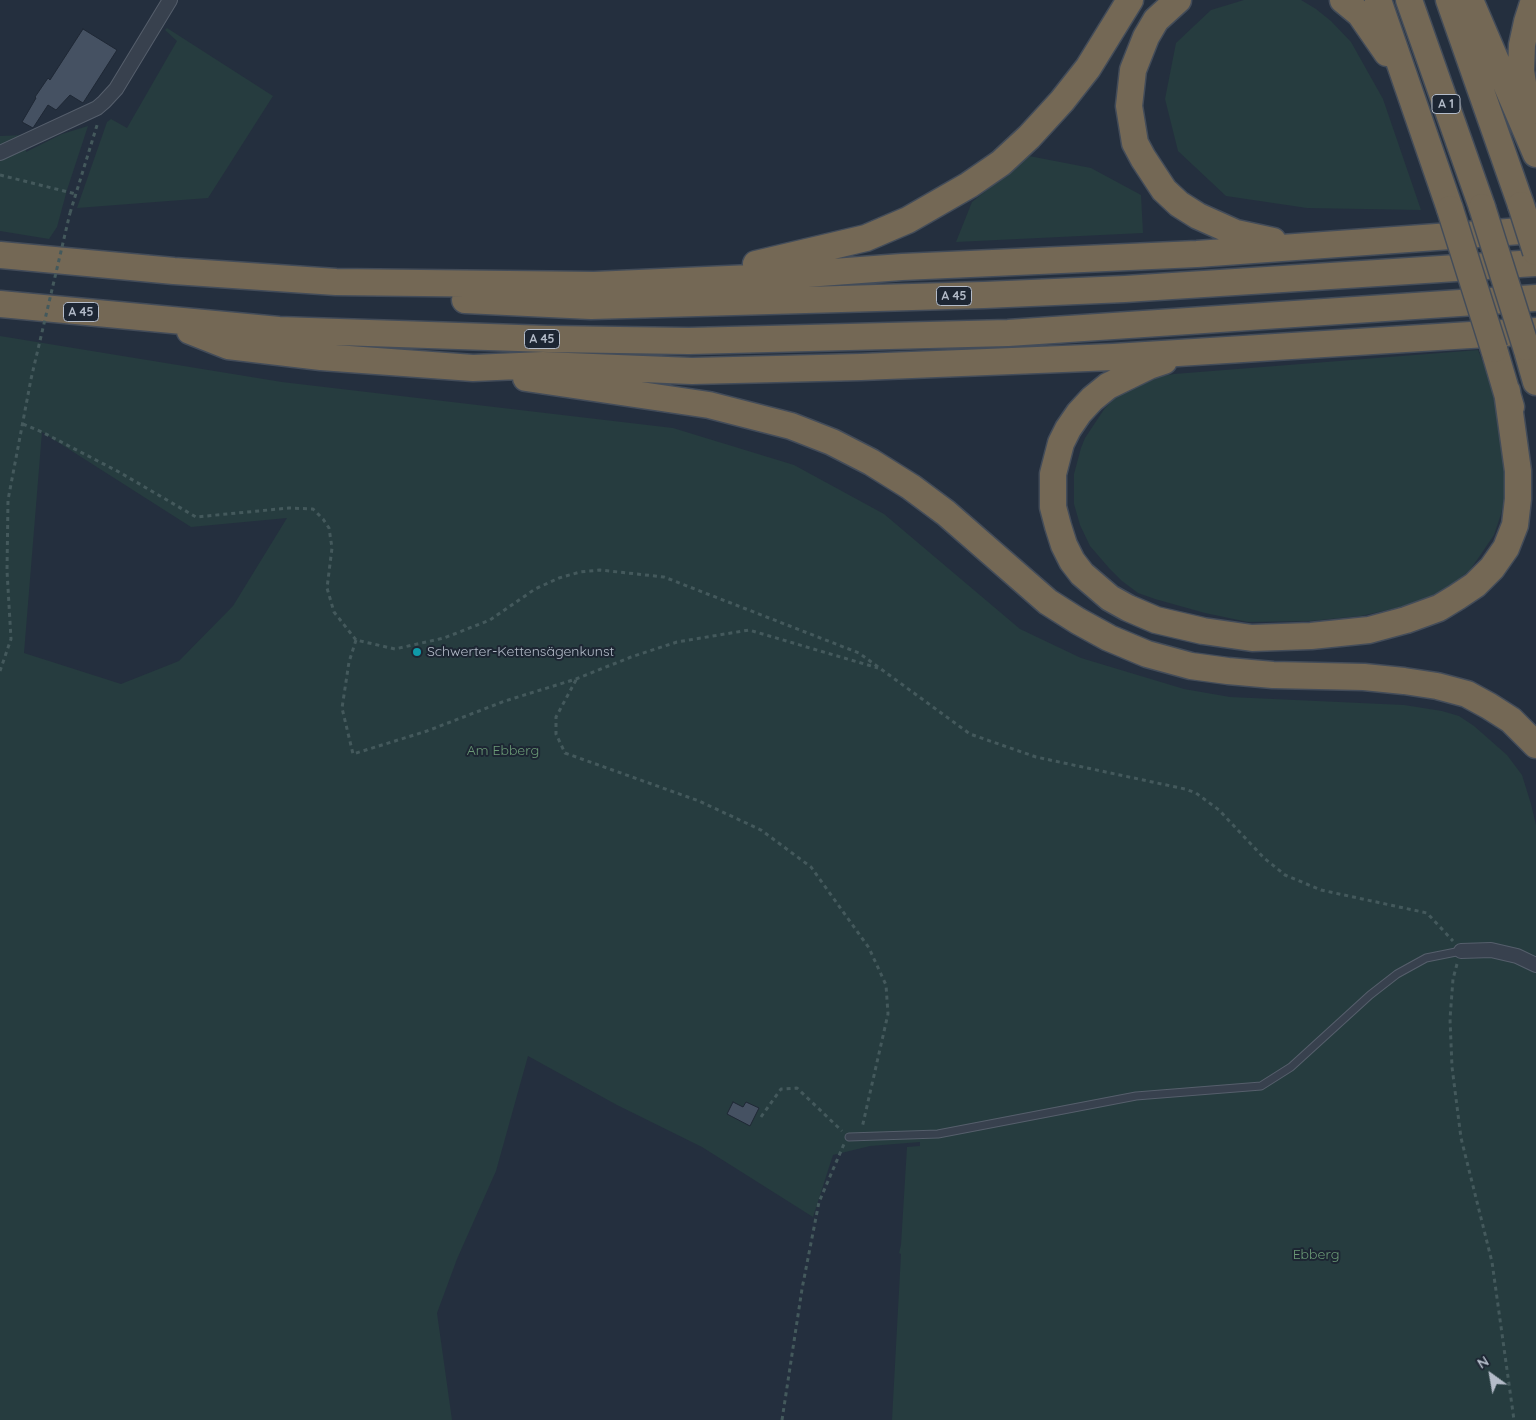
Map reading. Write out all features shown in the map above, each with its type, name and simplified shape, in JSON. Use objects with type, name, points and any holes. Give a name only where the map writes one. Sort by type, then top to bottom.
[{"type":"highway","points":[[594,284],[762,264],[866,238],[908,220],[969,185],[1001,163],[1029,137],[1062,101],[1088,68],[1130,0]]},
{"type":"highway","points":[[1178,0],[1156,20],[1146,37],[1133,70],[1129,106],[1135,142],[1143,158],[1164,190],[1179,204],[1198,216],[1236,233],[1303,246]]},
{"type":"highway","points":[[1343,0],[1360,14],[1368,25],[1392,60],[1413,101]]},
{"type":"highway","points":[[1378,0],[1450,210],[1536,490]]},
{"type":"highway","name":"A 1","points":[[1409,0],[1531,339],[1536,382]]},
{"type":"highway","points":[[1449,0],[1536,252]]},
{"type":"highway","points":[[1470,0],[1536,154]]},
{"type":"highway","points":[[1534,0],[1526,22],[1522,45],[1521,71],[1536,150]]},
{"type":"highway","points":[[0,255],[174,271],[336,282],[594,284],[751,278],[902,267],[1197,254],[1536,230]]},
{"type":"highway","name":"A 45","points":[[0,269],[288,292],[591,306],[1124,289],[1536,263]]},
{"type":"highway","name":"A 45","points":[[0,304],[279,330],[548,339],[689,341],[1008,333],[1536,298]]},
{"type":"highway","points":[[162,320],[228,346],[321,357],[473,368],[542,381],[709,405],[791,426],[832,442],[872,462],[911,487],[946,513],[1048,602],[1109,638],[1147,654],[1191,666],[1273,675],[1364,677],[1437,686],[1467,694],[1489,706],[1511,720],[1536,745]]},
{"type":"highway","points":[[473,368],[543,365],[692,370],[831,368],[1113,357],[1270,348],[1531,339]]},
{"type":"highway","points":[[1270,348],[1180,358],[1149,366],[1108,386],[1086,406],[1068,429],[1061,443],[1053,474],[1052,490],[1055,516],[1064,545],[1072,561],[1082,574],[1110,598],[1156,620],[1203,632],[1252,638],[1311,636],[1369,630],[1406,620],[1439,608],[1475,585],[1492,568],[1506,548],[1514,525],[1518,499],[1518,471],[1507,391]]},
{"type":"street","points":[[0,153],[97,108],[104,102],[116,89],[170,0]]},
{"type":"street","points":[[1461,951],[1491,950],[1517,956],[1536,965]]},
{"type":"lane","points":[[850,1137],[938,1134],[1136,1096],[1262,1086],[1290,1067],[1370,994],[1397,974],[1426,958],[1461,951]]},
{"type":"path","points":[[0,671],[11,639],[7,571],[8,500],[31,379],[70,213],[104,102]]},
{"type":"path","points":[[0,175],[76,194]]},
{"type":"path","points":[[23,424],[118,472],[196,517],[289,508],[313,509],[329,528],[332,548],[327,588],[334,612],[356,640],[395,649],[444,638],[490,620],[535,589],[559,578],[580,572],[600,570],[664,577],[859,653],[970,734],[1036,757],[1196,793],[1219,810],[1264,858],[1284,875],[1321,890],[1427,913],[1461,951],[1453,979],[1450,1019],[1452,1066],[1460,1138],[1492,1262],[1514,1420]]},
{"type":"path","points":[[356,640],[349,662],[342,708],[354,754],[427,731],[505,701],[576,680],[631,656],[677,642],[749,630],[881,669]]},
{"type":"path","points":[[0,657],[6,654]]},
{"type":"path","points":[[576,680],[556,717],[556,734],[565,753],[699,801],[761,830],[811,867],[869,948],[886,985],[888,1014],[860,1136]]},
{"type":"path","points":[[761,1117],[782,1089],[797,1088],[850,1137],[845,1141],[819,1202],[802,1289],[782,1420]]},
{"type":"green space","points":[[1244,0],[1301,0],[1331,21],[1351,42],[1383,99],[1421,210],[1307,208],[1226,196],[1178,151],[1165,99],[1176,43],[1211,10]]},
{"type":"green space","points":[[167,28],[273,96],[208,198],[77,208],[107,122],[111,119],[127,128],[177,41],[165,30]]},
{"type":"green space","points":[[88,126],[57,227],[49,239],[0,231],[0,136],[26,135],[26,152],[62,134]]},
{"type":"green space","points":[[1029,156],[1091,168],[1141,195],[1143,233],[956,242],[972,202]]},
{"type":"green space","name":"Am Ebberg","points":[[0,336],[282,382],[673,428],[794,465],[884,514],[1020,629],[1081,658],[1184,689],[1230,697],[1404,705],[1442,711],[1459,716],[1474,726],[1507,755],[1522,775],[1536,825],[1536,1420],[892,1420],[901,1254],[899,1253],[907,1147],[920,1146],[920,1142],[870,1146],[833,1155],[813,1217],[702,1147],[617,1105],[528,1056],[496,1171],[457,1259],[437,1313],[452,1420],[0,1420]],"holes":[[[42,432],[191,527],[287,518],[233,606],[179,661],[121,684],[24,653]]]},
{"type":"green space","points":[[1478,350],[1490,380],[1503,432],[1507,463],[1506,492],[1494,535],[1470,570],[1449,587],[1431,597],[1401,607],[1361,616],[1310,621],[1248,622],[1205,613],[1138,593],[1122,581],[1090,546],[1080,525],[1074,504],[1074,474],[1081,448],[1085,438],[1105,408],[1115,398],[1132,387],[1174,374]]},
{"type":"building","points":[[83,29],[117,50],[83,103],[70,95],[56,110],[48,105],[33,128],[22,122],[35,97],[48,78],[50,80]]},
{"type":"building","points":[[733,1102],[743,1107],[746,1102],[759,1108],[750,1126],[727,1114]]},
{"type":"place","name":"Schwerter-Kettensägenkunst","points":[[417,652]]},
{"type":"park label","name":"Ebberg","points":[[1316,1255]]}]
